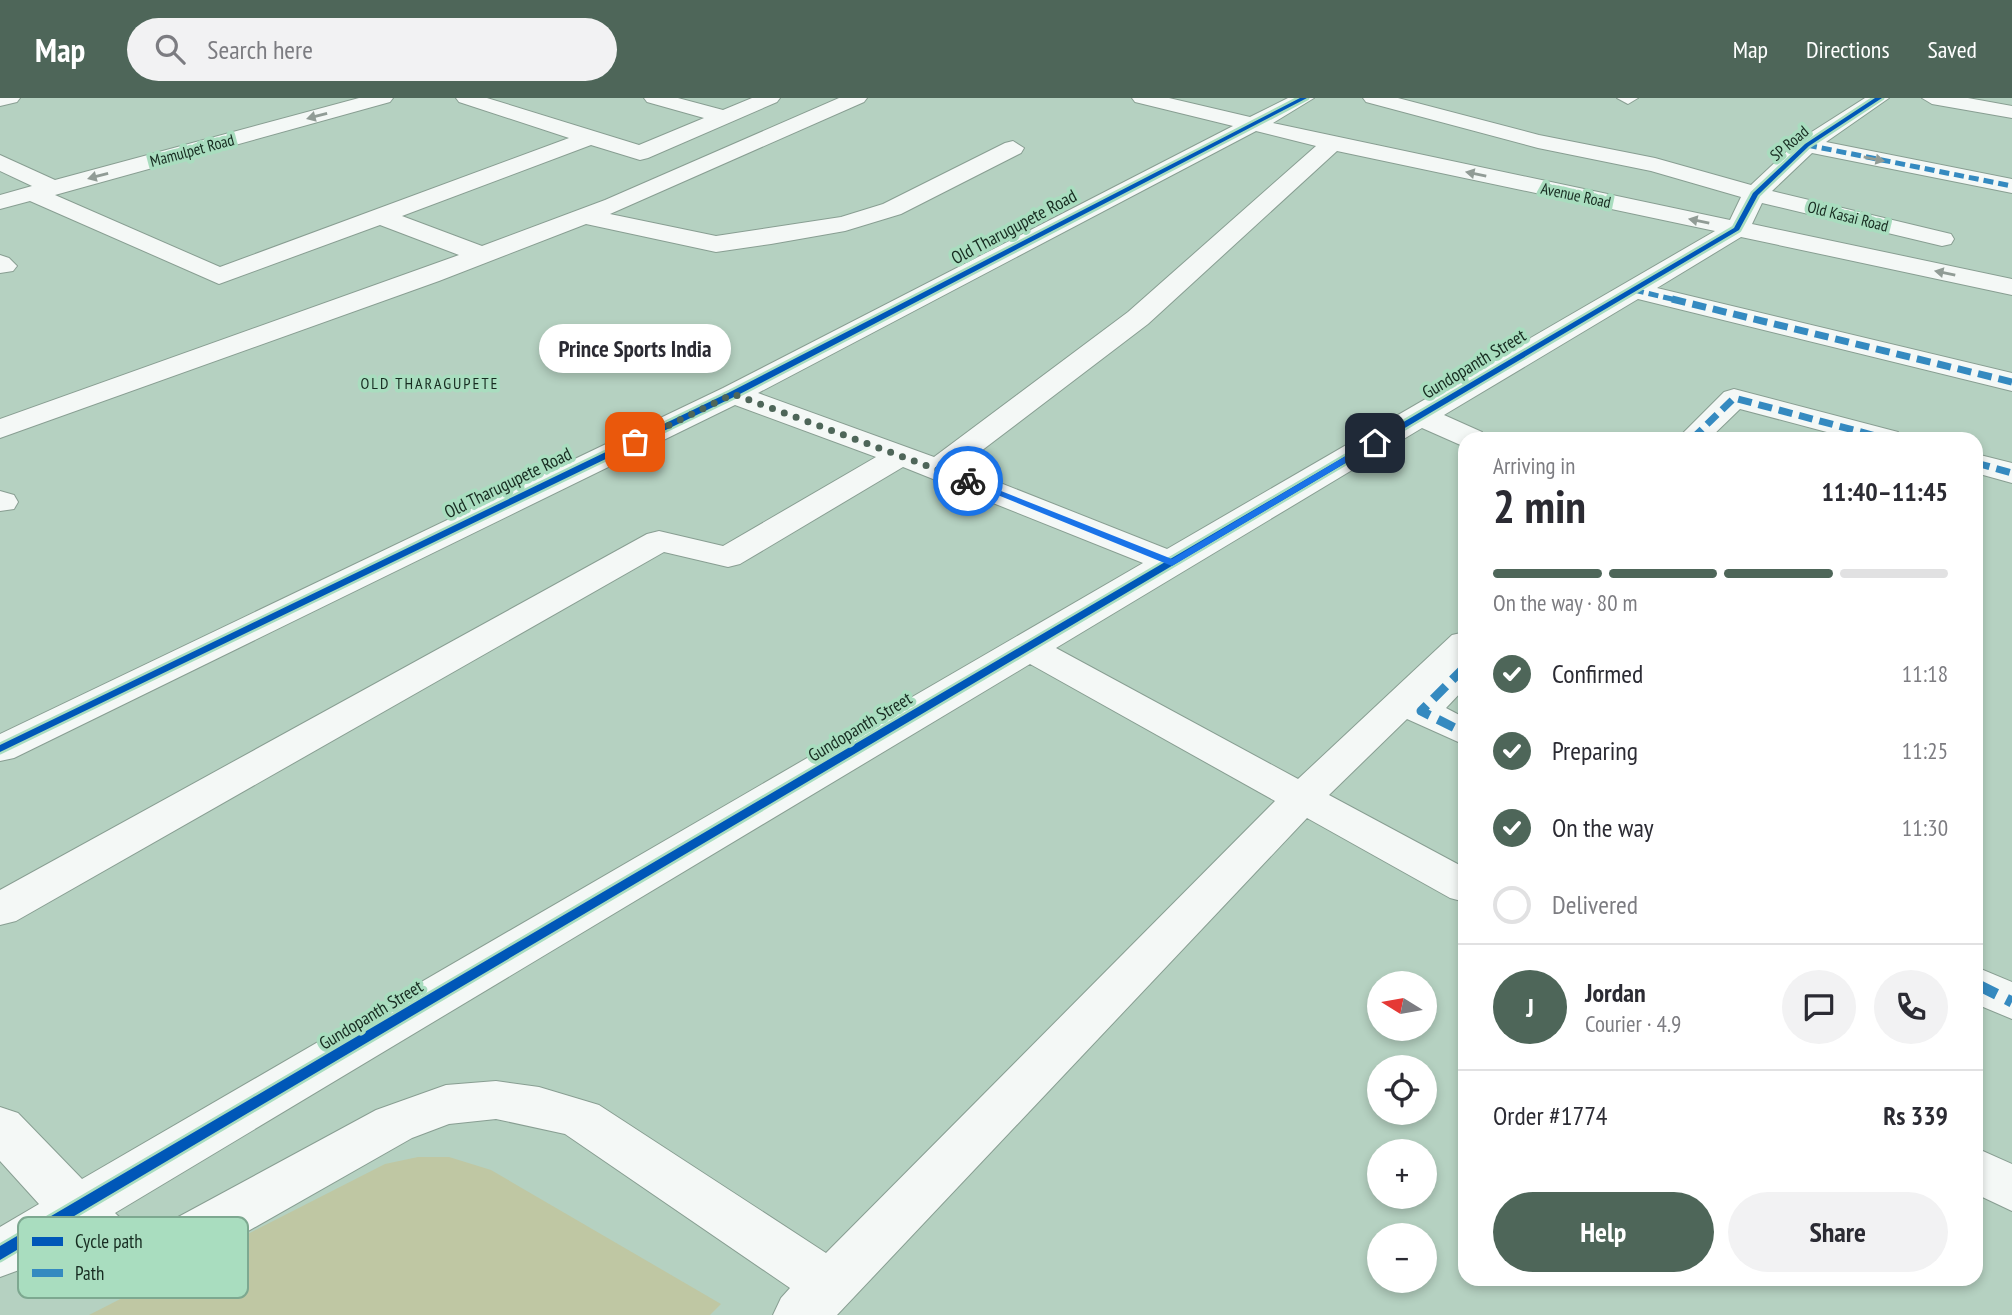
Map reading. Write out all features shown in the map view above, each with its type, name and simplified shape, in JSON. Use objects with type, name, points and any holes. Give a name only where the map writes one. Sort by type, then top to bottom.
[{"type":"street","points":[[0,100],[10,98]]},
{"type":"street","name":"Mamulpet Road","points":[[0,202],[383,98]]},
{"type":"street","points":[[466,98],[640,153],[770,98]]},
{"type":"street","points":[[654,98],[725,117]]},
{"type":"street","points":[[8,419],[482,255],[583,216],[857,98]]},
{"type":"street","name":"Avenue Road","points":[[1142,98],[1332,142],[2012,287]]},
{"type":"street","name":"Old Tharugupete Road","points":[[0,749],[733,394],[1251,123],[1304,98]]},
{"type":"street","name":"Old Kasai Road","points":[[1373,98],[1538,141],[1655,165],[1755,194],[1941,239]]},
{"type":"street","name":"SP Road","points":[[1737,229],[1755,194],[1807,145],[1879,98]]},
{"type":"street","points":[[1932,98],[2012,112]]},
{"type":"street","points":[[0,162],[44,191],[219,276],[590,138]]},
{"type":"street","points":[[938,469],[1138,318],[1332,142]]},
{"type":"street","points":[[1807,145],[2012,186]]},
{"type":"street","points":[[583,216],[716,244],[771,237],[845,224],[891,209],[1013,148]]},
{"type":"street","points":[[379,216],[482,255]]},
{"type":"street","name":"Gundopanth Street","points":[[63,1217],[1737,229]]},
{"type":"street","points":[[1634,290],[2012,382]]},
{"type":"street","points":[[733,394],[901,454],[1172,563]]},
{"type":"street","points":[[1699,432],[1734,398],[1861,432]]},
{"type":"street","points":[[1420,416],[1458,433]]},
{"type":"street","points":[[0,910],[659,541],[728,557],[901,454]]},
{"type":"street","points":[[1983,465],[2012,473]]},
{"type":"street","points":[[1028,648],[1458,883]]},
{"type":"street","points":[[227,1217],[394,1124],[446,1105],[496,1100],[539,1107],[581,1119],[816,1300],[1302,798],[1458,650]]},
{"type":"street","points":[[1458,674],[1420,711],[1458,730]]},
{"type":"street","points":[[1983,988],[2012,1002]]},
{"type":"street","points":[[0,1127],[84,1217]]},
{"type":"street","points":[[1983,1173],[2012,1189]]},
{"type":"street","name":"Gundopanth Street","points":[[0,1254],[18,1243]]},
{"type":"green space","points":[[418,1157],[449,1157],[491,1170],[721,1304],[710,1315],[89,1315],[122,1298],[248,1298],[248,1234],[385,1164]]},
{"type":"marked path","points":[[1807,145],[2012,186]]},
{"type":"marked path","points":[[1634,290],[2012,382]]},
{"type":"marked path","points":[[1699,432],[1734,398],[1861,432]]},
{"type":"marked path","points":[[1983,465],[2012,473]]},
{"type":"marked path","points":[[1458,674],[1421,711],[1458,730]]},
{"type":"marked path","points":[[1983,988],[2012,1002]]},
{"type":"cycle path","points":[[0,749],[733,394],[1304,98]]},
{"type":"cycle path","points":[[63,1217],[1737,229],[1755,194],[1807,145],[1879,98]]},
{"type":"cycle path","points":[[0,1254],[18,1243]]},
{"type":"way so far","points":[[635,442],[733,394],[968,481]]},
{"type":"place","name":"Prince Sports India","points":[[635,442]]},
{"type":"district","name":"OLD THARAGUPETE","points":[[430,383]]},
{"type":"route","points":[[968,481],[1172,563],[1375,443]]}]
